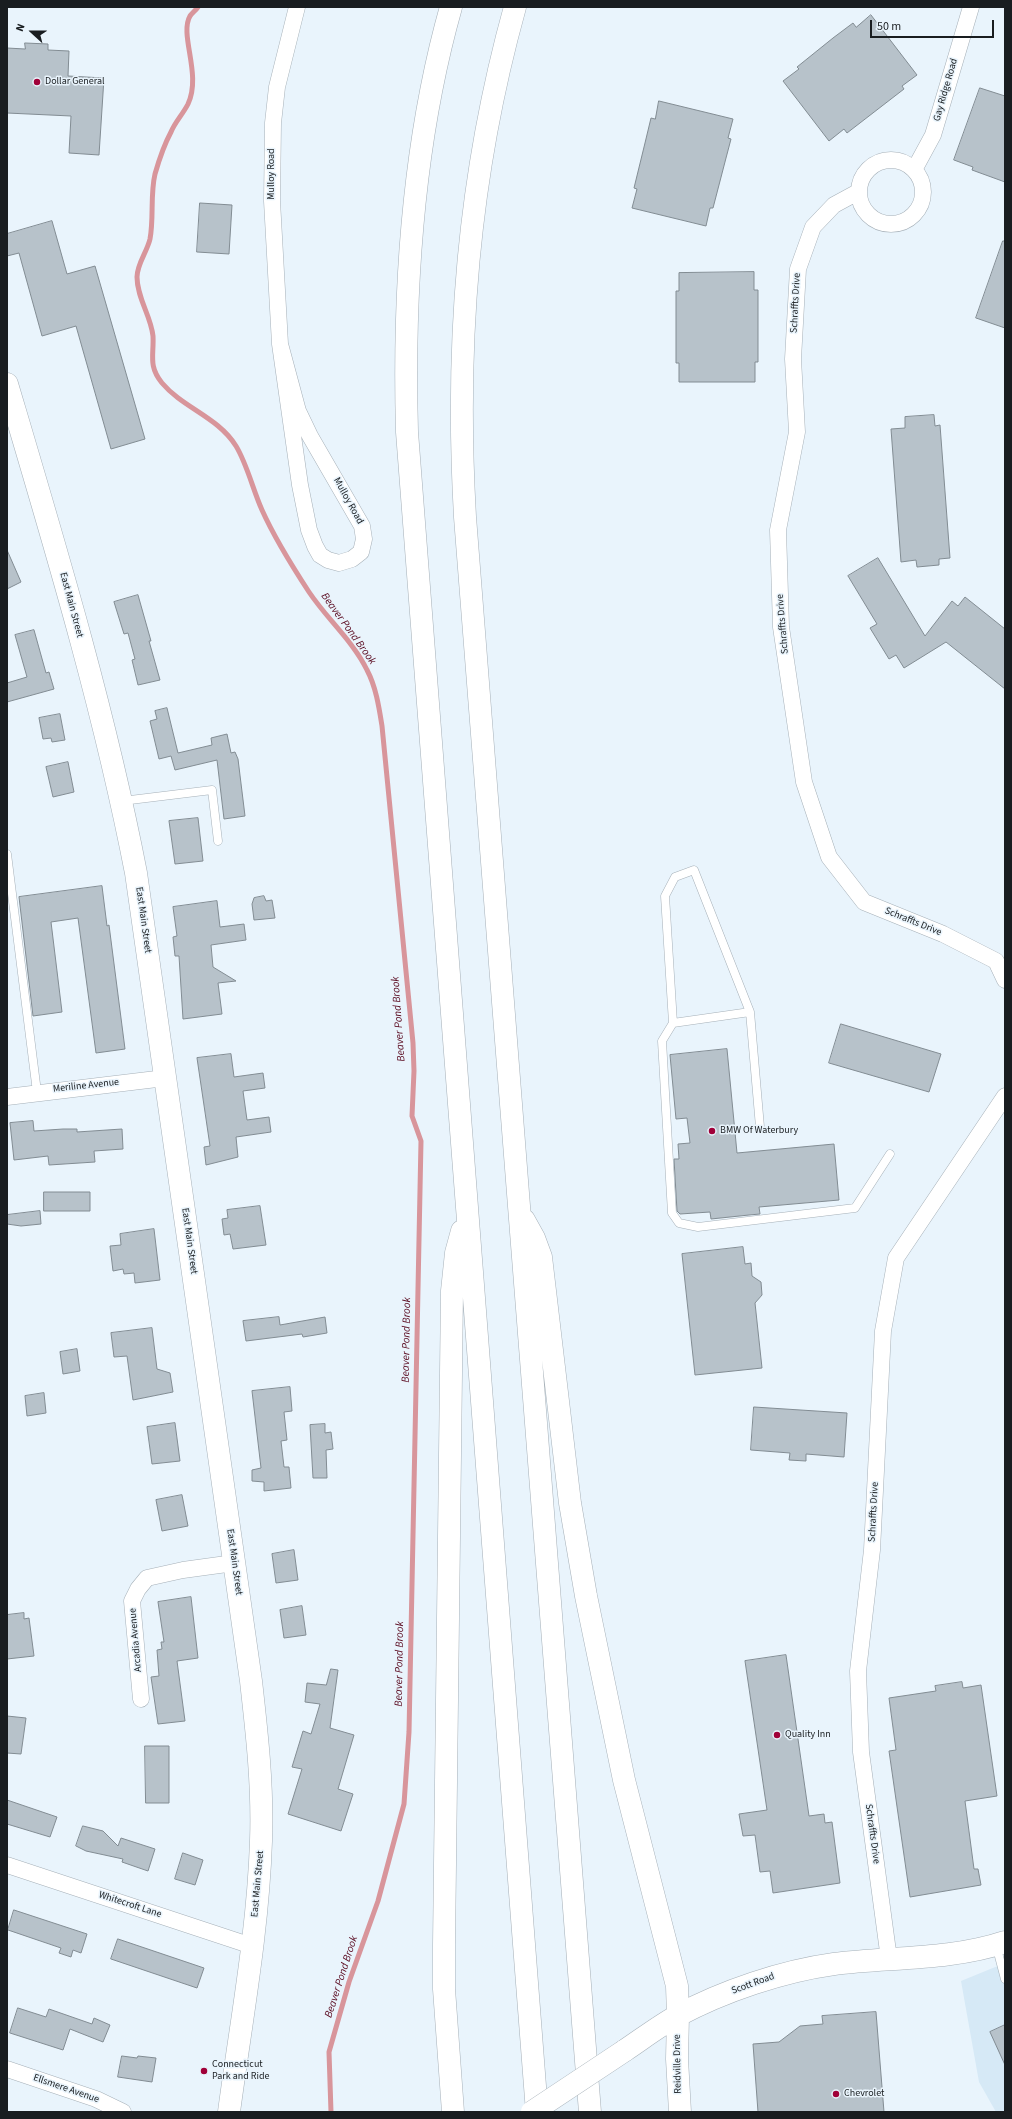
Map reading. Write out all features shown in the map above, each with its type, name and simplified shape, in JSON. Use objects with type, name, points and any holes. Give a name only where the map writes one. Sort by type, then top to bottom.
[{"type":"main road","points":[[451,7],[428,105],[415,193],[408,282],[405,382],[410,482],[538,2112]]},
{"type":"main road","points":[[515,7],[492,101],[472,219],[463,307],[460,391],[465,517],[590,2112]]},
{"type":"main road","name":"East Main Street","points":[[7,384],[12,419],[46,515],[88,669],[121,801],[141,903],[251,1681],[260,1779],[261,1841],[252,1946],[229,2112]]},
{"type":"main road","name":"Reidville Drive","points":[[519,1212],[534,1238],[541,1257],[568,1487],[586,1596],[624,1780],[676,1986],[678,2015],[677,2060],[680,2112]]},
{"type":"main road","points":[[453,2112],[444,1989],[448,1488],[454,1270],[456,1252],[467,1216]]},
{"type":"main road","name":"Scott Road","points":[[532,2112],[678,2015],[779,1975],[822,1966],[968,1951],[1001,1943]]},
{"type":"street","name":"Mulloy Road","points":[[280,344],[298,411],[310,436],[362,526],[364,539],[361,552],[352,559],[339,563],[328,560],[320,555],[309,530],[300,485],[280,344],[272,201],[273,123],[277,87],[296,7]]},
{"type":"street","name":"Gay Ridge Road","points":[[914,170],[933,135],[971,7]]},
{"type":"street","points":[[884,160],[895,160],[905,163],[914,170],[922,184],[922,200],[911,216],[902,221],[887,223],[872,218],[863,206],[858,192],[860,181],[866,171],[874,164],[884,160]]},
{"type":"street","name":"Schraffts Drive","points":[[858,192],[834,205],[813,227],[798,269],[793,359],[797,432],[778,530],[781,627],[804,782],[829,857],[864,902],[943,934],[996,962],[1005,980]]},
{"type":"street","name":"Meriline Avenue","points":[[7,1097],[36,1092],[166,1078]]},
{"type":"street","name":"Schraffts Drive","points":[[889,1959],[861,1752],[858,1672],[872,1550],[883,1331],[896,1258],[1005,1096]]},
{"type":"street","name":"Arcadia Avenue","points":[[141,1699],[132,1601],[138,1589],[147,1578],[183,1570],[234,1563]]},
{"type":"street","name":"Whitecroft Lane","points":[[7,1865],[252,1946]]},
{"type":"street","name":"Ellsmere Avenue","points":[[7,2069],[96,2099],[123,2112]]},
{"type":"lane","points":[[121,801],[212,790],[218,841]]},
{"type":"lane","points":[[7,854],[36,1092]]},
{"type":"lane","points":[[760,1127],[750,1012],[694,870],[676,878],[665,896],[673,1023],[662,1040],[672,1213],[679,1224],[698,1227],[855,1208],[890,1154]]},
{"type":"lane","points":[[673,1023],[750,1012]]},
{"type":"lane","points":[[1001,1943],[1005,1979]]},
{"type":"shaded area","points":[[1005,1963],[1005,2112],[996,2112],[979,2082],[961,1981]]},
{"type":"building","points":[[871,15],[917,75],[902,86],[904,89],[847,133],[844,129],[829,141],[783,81],[799,69],[797,67],[853,23],[856,27]]},
{"type":"building","name":"Dollar General","points":[[25,43],[48,44],[48,50],[69,51],[68,76],[104,78],[99,155],[69,153],[71,116],[7,113],[7,48],[25,49]]},
{"type":"building","points":[[980,88],[1005,96],[1005,182],[972,170],[973,167],[954,160]]},
{"type":"building","points":[[659,101],[733,119],[728,138],[731,139],[713,208],[710,208],[706,226],[632,208],[637,189],[634,188],[651,118],[655,119]]},
{"type":"building","points":[[200,203],[232,205],[229,254],[197,252]]},
{"type":"building","points":[[52,221],[67,274],[95,266],[145,439],[111,449],[76,326],[42,336],[19,253],[7,256],[7,234]]},
{"type":"building","points":[[1003,241],[1005,241],[1005,328],[976,318]]},
{"type":"building","points":[[754,272],[754,290],[758,290],[758,362],[755,362],[755,382],[679,382],[679,363],[676,363],[676,291],[679,291],[679,273]]},
{"type":"building","points":[[934,415],[935,426],[940,425],[950,558],[939,559],[939,565],[917,567],[916,560],[901,562],[891,429],[905,428],[905,417]]},
{"type":"building","points":[[7,550],[21,582],[7,589]]},
{"type":"building","points":[[878,558],[925,636],[952,601],[958,606],[965,597],[1005,629],[1005,689],[946,642],[904,668],[896,655],[889,659],[870,628],[877,624],[848,576]]},
{"type":"building","points":[[138,595],[160,680],[138,685],[132,660],[135,659],[128,633],[124,634],[114,602]]},
{"type":"building","points":[[34,630],[46,673],[49,672],[54,689],[7,702],[7,683],[27,677],[15,635]]},
{"type":"building","points":[[167,708],[178,753],[212,745],[211,738],[227,734],[231,753],[235,752],[238,759],[245,816],[224,819],[217,760],[175,770],[171,756],[159,759],[150,721],[157,719],[155,711]]},
{"type":"building","points":[[60,714],[65,740],[52,742],[51,738],[43,739],[39,718]]},
{"type":"building","points":[[68,762],[74,792],[53,797],[46,767]]},
{"type":"building","points":[[198,818],[203,861],[175,864],[169,821]]},
{"type":"building","points":[[102,886],[107,926],[109,925],[125,1049],[96,1053],[78,918],[51,922],[62,1012],[33,1016],[19,897]]},
{"type":"building","points":[[264,896],[266,901],[272,900],[275,918],[254,920],[252,904],[254,898]]},
{"type":"building","points":[[217,901],[220,927],[244,924],[246,940],[211,945],[213,967],[236,981],[218,983],[222,1014],[183,1019],[179,956],[175,956],[173,937],[177,936],[173,907]]},
{"type":"building","points":[[841,1024],[941,1054],[929,1092],[829,1063]]},
{"type":"building","name":"BMW Of Waterbury","points":[[727,1049],[737,1153],[834,1144],[839,1200],[759,1207],[760,1214],[711,1219],[710,1212],[680,1214],[677,1211],[674,1159],[679,1159],[678,1144],[690,1143],[687,1118],[676,1119],[670,1055]]},
{"type":"building","points":[[231,1054],[234,1077],[263,1073],[265,1088],[243,1091],[247,1120],[269,1117],[271,1132],[236,1137],[238,1157],[206,1165],[204,1147],[210,1146],[197,1058]]},
{"type":"building","points":[[33,1121],[34,1131],[77,1129],[77,1132],[122,1129],[123,1149],[94,1151],[95,1162],[49,1165],[48,1156],[14,1160],[10,1123]]},
{"type":"building","points":[[44,1192],[90,1192],[90,1211],[44,1211]]},
{"type":"building","points":[[260,1206],[266,1245],[233,1249],[230,1234],[224,1235],[222,1219],[228,1218],[227,1210]]},
{"type":"building","points":[[40,1211],[41,1224],[21,1226],[7,1224],[7,1215]]},
{"type":"building","points":[[154,1229],[160,1280],[135,1283],[134,1273],[124,1274],[123,1269],[113,1271],[110,1246],[121,1245],[120,1234]]},
{"type":"building","points":[[743,1247],[745,1264],[751,1263],[752,1276],[761,1282],[762,1295],[755,1303],[762,1368],[695,1375],[682,1254]]},
{"type":"building","points":[[279,1317],[280,1325],[325,1317],[327,1333],[303,1337],[302,1334],[246,1341],[243,1321]]},
{"type":"building","points":[[152,1328],[157,1369],[170,1373],[173,1392],[133,1400],[127,1356],[114,1357],[111,1333]]},
{"type":"building","points":[[77,1349],[80,1371],[63,1374],[60,1352]]},
{"type":"building","points":[[290,1387],[292,1411],[284,1412],[287,1440],[281,1441],[284,1467],[289,1467],[291,1488],[264,1491],[264,1482],[252,1481],[252,1470],[261,1468],[252,1391]]},
{"type":"building","points":[[44,1393],[46,1413],[27,1416],[25,1396]]},
{"type":"building","points":[[754,1407],[847,1413],[844,1457],[806,1454],[806,1461],[789,1460],[790,1453],[751,1450]]},
{"type":"building","points":[[175,1423],[180,1461],[152,1464],[147,1427]]},
{"type":"building","points":[[325,1424],[325,1433],[331,1432],[333,1449],[326,1450],[327,1478],[313,1478],[310,1425]]},
{"type":"building","points":[[182,1495],[188,1526],[162,1531],[156,1500]]},
{"type":"building","points":[[294,1550],[298,1580],[276,1583],[272,1554]]},
{"type":"building","points":[[191,1597],[198,1658],[177,1661],[185,1721],[158,1724],[151,1677],[159,1676],[157,1650],[162,1649],[161,1642],[164,1642],[158,1602]]},
{"type":"building","points":[[302,1606],[306,1635],[284,1638],[280,1610]]},
{"type":"building","points":[[24,1613],[24,1619],[29,1618],[34,1656],[7,1659],[7,1615]]},
{"type":"building","name":"Quality Inn","points":[[786,1655],[809,1816],[824,1814],[825,1823],[832,1822],[840,1883],[773,1893],[770,1871],[760,1872],[755,1835],[743,1836],[739,1814],[767,1810],[745,1661]]},
{"type":"building","points":[[331,1669],[338,1670],[330,1728],[354,1735],[338,1789],[353,1794],[341,1831],[288,1814],[302,1769],[292,1767],[303,1731],[311,1734],[320,1704],[305,1702],[307,1683],[326,1685]]},
{"type":"building","points":[[962,1682],[963,1688],[981,1685],[997,1796],[965,1801],[974,1869],[978,1869],[981,1885],[910,1897],[889,1751],[896,1750],[889,1698],[936,1691],[935,1686]]},
{"type":"building","points":[[7,1716],[26,1718],[21,1754],[7,1753]]},
{"type":"building","points":[[145,1746],[169,1746],[169,1803],[146,1803]]},
{"type":"building","points":[[7,1800],[57,1817],[50,1837],[7,1824]]},
{"type":"building","points":[[83,1826],[103,1831],[118,1846],[121,1838],[155,1849],[148,1871],[122,1862],[123,1859],[86,1851],[76,1846]]},
{"type":"building","points":[[183,1853],[203,1860],[195,1885],[175,1879]]},
{"type":"building","points":[[14,1910],[87,1934],[81,1953],[73,1950],[71,1957],[59,1953],[61,1948],[8,1930]]},
{"type":"building","points":[[118,1939],[204,1968],[197,1988],[111,1959]]},
{"type":"building","points":[[18,2008],[46,2017],[49,2009],[92,2024],[94,2018],[110,2025],[103,2042],[70,2029],[63,2050],[10,2033]]},
{"type":"building","points":[[876,2012],[884,2112],[758,2112],[753,2044],[779,2042],[800,2026],[823,2024],[822,2016]]},
{"type":"building","points":[[1005,2025],[1005,2065],[990,2032]]},
{"type":"building","points":[[122,2056],[156,2058],[152,2082],[118,2077]]},
{"type":"waterway","name":"Beaver Pond Brook","points":[[198,7],[190,16],[187,24],[193,80],[192,92],[188,104],[166,142],[155,174],[150,239],[137,272],[139,292],[152,329],[153,366],[158,377],[170,392],[220,427],[236,446],[262,510],[284,552],[316,602],[355,649],[373,683],[382,726],[413,1043],[414,1071],[412,1116],[421,1141],[409,1732],[404,1804],[378,1901],[349,1982],[329,2052],[331,2112]]},
{"type":"place","name":"Dollar General","points":[[37,82]]},
{"type":"place","name":"BMW Of Waterbury","points":[[712,1131]]},
{"type":"place","name":"Quality Inn","points":[[777,1735]]},
{"type":"place","name":"Connecticut Park and Ride","points":[[204,2071]]},
{"type":"place","name":"Chevrolet","points":[[836,2094]]}]
